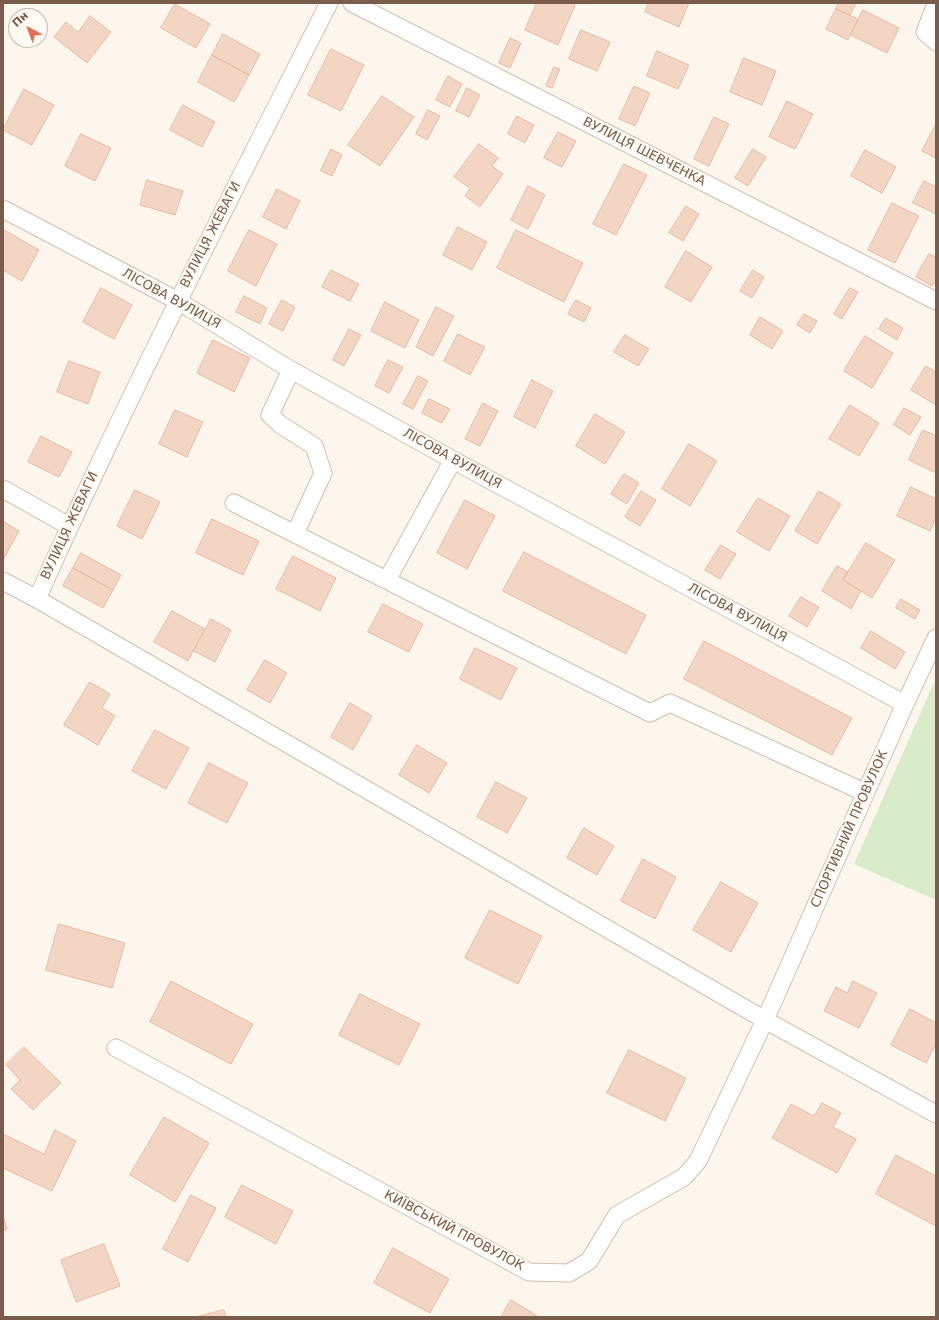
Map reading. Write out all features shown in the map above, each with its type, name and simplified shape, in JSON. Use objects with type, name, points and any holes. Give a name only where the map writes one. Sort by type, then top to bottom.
[{"type":"street","name":"ВУЛИЦЯ ЖЕВАГИ","points":[[37,599],[69,526],[178,301],[328,3]]},
{"type":"street","name":"ВУЛИЦЯ ШЕВЧЕНКА","points":[[352,3],[936,301]]},
{"type":"street","points":[[936,4],[925,32],[936,42]]},
{"type":"street","name":"ЛІСОВА ВУЛИЦЯ","points":[[3,209],[178,301],[291,370],[453,460],[905,704]]},
{"type":"street","points":[[291,370],[270,415],[281,425],[314,446],[323,473],[295,534]]},
{"type":"street","points":[[387,580],[453,460]]},
{"type":"street","points":[[3,489],[69,526]]},
{"type":"street","points":[[234,503],[650,713],[670,704],[866,793]]},
{"type":"street","points":[[3,581],[37,599],[765,1020],[936,1114]]},
{"type":"street","name":"СПОРТИВНИЙ ПРОВУЛОК","points":[[765,1020],[905,704],[936,638]]},
{"type":"street","name":"КИЇВСЬКИЙ ПРОВУЛОК","points":[[116,1048],[529,1272],[569,1273],[588,1260],[616,1216],[684,1177],[698,1161],[765,1020]]},
{"type":"green space","points":[[936,678],[936,900],[854,864]]},
{"type":"building","points":[[537,3],[570,3],[575,5],[558,45],[525,30]]},
{"type":"building","points":[[649,3],[689,3],[679,27],[645,12]]},
{"type":"building","points":[[839,3],[856,3],[850,15],[836,9]]},
{"type":"building","points":[[175,4],[210,24],[196,48],[161,28]]},
{"type":"building","points":[[836,9],[858,19],[848,40],[826,29]]},
{"type":"building","points":[[863,10],[899,28],[887,53],[851,35]]},
{"type":"building","points":[[90,16],[111,32],[87,63],[54,37],[66,22],[78,32]]},
{"type":"building","points":[[581,30],[610,42],[597,71],[569,59]]},
{"type":"building","points":[[223,34],[260,54],[249,75],[212,55]]},
{"type":"building","points":[[510,38],[521,43],[510,68],[499,63]]},
{"type":"building","points":[[331,49],[364,65],[341,111],[308,95]]},
{"type":"building","points":[[657,51],[689,65],[678,89],[647,76]]},
{"type":"building","points":[[212,55],[249,75],[234,102],[198,82]]},
{"type":"building","points":[[744,58],[776,71],[762,105],[730,92]]},
{"type":"building","points":[[554,67],[560,69],[552,88],[546,86]]},
{"type":"building","points":[[448,76],[462,84],[450,107],[436,100]]},
{"type":"building","points":[[634,86],[650,93],[635,126],[619,119]]},
{"type":"building","points":[[467,88],[480,95],[469,117],[456,111]]},
{"type":"building","points":[[24,89],[54,105],[32,145],[3,130]]},
{"type":"building","points":[[382,96],[414,117],[380,166],[348,145]]},
{"type":"building","points":[[787,101],[813,114],[795,149],[769,137]]},
{"type":"building","points":[[183,105],[215,122],[202,147],[170,130]]},
{"type":"building","points":[[428,110],[440,116],[427,140],[416,134]]},
{"type":"building","points":[[517,116],[534,125],[525,143],[508,134]]},
{"type":"building","points":[[714,117],[729,124],[709,166],[694,159]]},
{"type":"building","points":[[936,124],[936,158],[922,151]]},
{"type":"building","points":[[558,132],[576,141],[562,167],[544,158]]},
{"type":"building","points":[[81,134],[111,148],[95,181],[65,166]]},
{"type":"building","points":[[479,144],[498,158],[492,166],[503,174],[480,207],[465,196],[470,188],[454,177]]},
{"type":"building","points":[[331,149],[342,155],[332,176],[321,171]]},
{"type":"building","points":[[753,149],[766,157],[748,186],[735,178]]},
{"type":"building","points":[[865,150],[896,167],[882,193],[851,176]]},
{"type":"building","points":[[624,164],[647,175],[616,235],[593,224]]},
{"type":"building","points":[[147,180],[183,191],[175,215],[140,205]]},
{"type":"building","points":[[924,181],[936,187],[936,214],[913,203]]},
{"type":"building","points":[[528,186],[545,195],[528,229],[511,220]]},
{"type":"building","points":[[277,189],[300,201],[286,229],[263,217]]},
{"type":"building","points":[[892,203],[919,216],[895,263],[868,250]]},
{"type":"building","points":[[686,206],[699,214],[683,241],[669,233]]},
{"type":"building","points":[[458,227],[487,242],[472,270],[443,255]]},
{"type":"building","points":[[4,230],[39,250],[22,281],[3,270]]},
{"type":"building","points":[[249,230],[277,244],[256,286],[228,271]]},
{"type":"building","points":[[516,230],[583,263],[564,302],[497,268]]},
{"type":"building","points":[[686,251],[712,267],[691,302],[665,287]]},
{"type":"building","points":[[929,254],[936,257],[936,280],[932,286],[916,277]]},
{"type":"building","points":[[331,270],[359,284],[350,301],[322,287]]},
{"type":"building","points":[[753,270],[764,277],[752,298],[740,291]]},
{"type":"building","points":[[101,288],[132,305],[114,339],[83,322]]},
{"type":"building","points":[[850,288],[858,292],[842,319],[834,314]]},
{"type":"building","points":[[244,296],[267,308],[260,324],[236,312]]},
{"type":"building","points":[[282,300],[295,307],[283,331],[269,324]]},
{"type":"building","points":[[576,300],[591,308],[584,322],[568,314]]},
{"type":"building","points":[[385,302],[419,320],[405,348],[371,331]]},
{"type":"building","points":[[436,307],[454,316],[433,356],[416,347]]},
{"type":"building","points":[[804,314],[817,321],[810,333],[797,325]]},
{"type":"building","points":[[760,317],[783,331],[772,349],[750,335]]},
{"type":"building","points":[[886,318],[903,328],[897,340],[879,329]]},
{"type":"building","points":[[349,329],[361,335],[344,366],[333,360]]},
{"type":"building","points":[[458,334],[485,347],[470,375],[444,361]]},
{"type":"building","points":[[625,335],[649,349],[638,366],[614,352]]},
{"type":"building","points":[[865,336],[893,353],[872,388],[844,371]]},
{"type":"building","points":[[213,340],[250,358],[234,392],[197,373]]},
{"type":"building","points":[[388,360],[403,367],[389,393],[375,386]]},
{"type":"building","points":[[69,361],[100,372],[88,404],[57,392]]},
{"type":"building","points":[[926,366],[936,372],[936,405],[911,390]]},
{"type":"building","points":[[418,376],[428,381],[413,409],[403,404]]},
{"type":"building","points":[[532,380],[553,391],[535,428],[514,417]]},
{"type":"building","points":[[429,399],[450,409],[442,423],[422,413]]},
{"type":"building","points":[[483,403],[498,411],[480,446],[465,439]]},
{"type":"building","points":[[850,405],[879,423],[859,456],[829,439]]},
{"type":"building","points":[[904,408],[921,417],[910,435],[894,425]]},
{"type":"building","points":[[175,410],[203,422],[187,457],[159,444]]},
{"type":"building","points":[[595,414],[625,432],[605,464],[576,446]]},
{"type":"building","points":[[923,430],[936,436],[936,473],[909,460]]},
{"type":"building","points":[[41,436],[72,452],[59,477],[28,462]]},
{"type":"building","points":[[689,444],[717,461],[690,506],[662,489]]},
{"type":"building","points":[[624,474],[639,483],[627,504],[611,494]]},
{"type":"building","points":[[911,487],[936,499],[936,518],[930,531],[897,516]]},
{"type":"building","points":[[135,490],[160,502],[142,539],[117,526]]},
{"type":"building","points":[[641,491],[656,500],[640,526],[625,517]]},
{"type":"building","points":[[819,491],[841,504],[817,544],[795,531]]},
{"type":"building","points":[[758,498],[790,516],[769,551],[737,532]]},
{"type":"building","points":[[465,500],[495,516],[467,569],[437,553]]},
{"type":"building","points":[[212,519],[259,541],[243,575],[196,553]]},
{"type":"building","points":[[3,521],[19,531],[3,560]]},
{"type":"building","points":[[866,543],[895,560],[872,598],[843,580]]},
{"type":"building","points":[[721,545],[736,554],[720,579],[705,570]]},
{"type":"building","points":[[524,552],[646,615],[626,654],[503,591]]},
{"type":"building","points":[[81,553],[121,575],[113,590],[73,568]]},
{"type":"building","points":[[293,556],[336,578],[320,611],[276,589]]},
{"type":"building","points":[[837,566],[848,572],[843,580],[861,591],[851,609],[822,591]]},
{"type":"building","points":[[73,568],[113,590],[103,608],[63,586]]},
{"type":"building","points":[[801,597],[819,607],[807,627],[789,616]]},
{"type":"building","points":[[901,599],[920,610],[915,619],[896,608]]},
{"type":"building","points":[[383,604],[423,624],[409,652],[368,632]]},
{"type":"building","points":[[172,611],[205,629],[188,661],[154,642]]},
{"type":"building","points":[[211,619],[231,630],[215,662],[194,651]]},
{"type":"building","points":[[871,631],[905,652],[895,669],[861,648]]},
{"type":"building","points":[[704,641],[852,718],[832,755],[684,679]]},
{"type":"building","points":[[475,648],[517,668],[501,700],[460,679]]},
{"type":"building","points":[[265,660],[287,673],[270,703],[247,690]]},
{"type":"building","points":[[90,682],[110,694],[102,708],[115,716],[98,745],[64,725]]},
{"type":"building","points":[[350,703],[372,716],[353,750],[331,737]]},
{"type":"building","points":[[155,730],[189,748],[166,789],[132,771]]},
{"type":"building","points":[[417,745],[447,763],[429,793],[399,775]]},
{"type":"building","points":[[209,763],[248,783],[227,823],[188,803]]},
{"type":"building","points":[[496,782],[527,798],[507,833],[477,817]]},
{"type":"building","points":[[584,828],[614,846],[597,875],[567,858]]},
{"type":"building","points":[[643,859],[676,877],[655,919],[621,901]]},
{"type":"building","points":[[721,882],[758,903],[731,952],[693,930]]},
{"type":"building","points":[[490,910],[542,936],[518,984],[465,958]]},
{"type":"building","points":[[59,924],[125,943],[112,988],[46,970]]},
{"type":"building","points":[[171,981],[253,1024],[231,1064],[150,1022]]},
{"type":"building","points":[[853,981],[877,993],[859,1028],[824,1011],[836,987],[847,993]]},
{"type":"building","points":[[360,994],[420,1024],[399,1065],[339,1035]]},
{"type":"building","points":[[910,1009],[936,1023],[936,1044],[926,1063],[891,1045]]},
{"type":"building","points":[[24,1047],[61,1083],[33,1110],[11,1089],[20,1080],[6,1065]]},
{"type":"building","points":[[629,1050],[686,1078],[665,1121],[607,1093]]},
{"type":"building","points":[[822,1103],[841,1113],[833,1127],[856,1139],[837,1173],[772,1138],[791,1104],[814,1116]]},
{"type":"building","points":[[164,1117],[209,1143],[175,1202],[130,1175]]},
{"type":"building","points":[[55,1130],[76,1141],[52,1191],[3,1168],[3,1134],[44,1154]]},
{"type":"building","points":[[896,1155],[936,1176],[936,1226],[876,1194]]},
{"type":"building","points":[[242,1185],[293,1211],[276,1244],[225,1217]]},
{"type":"building","points":[[191,1195],[216,1208],[188,1262],[163,1249]]},
{"type":"building","points":[[3,1216],[7,1229],[3,1231]]},
{"type":"building","points":[[104,1244],[120,1286],[76,1302],[61,1260]]},
{"type":"building","points":[[393,1248],[449,1279],[430,1313],[374,1283]]},
{"type":"building","points":[[511,1300],[539,1317],[501,1317]]},
{"type":"building","points":[[224,1310],[226,1317],[196,1317]]}]
